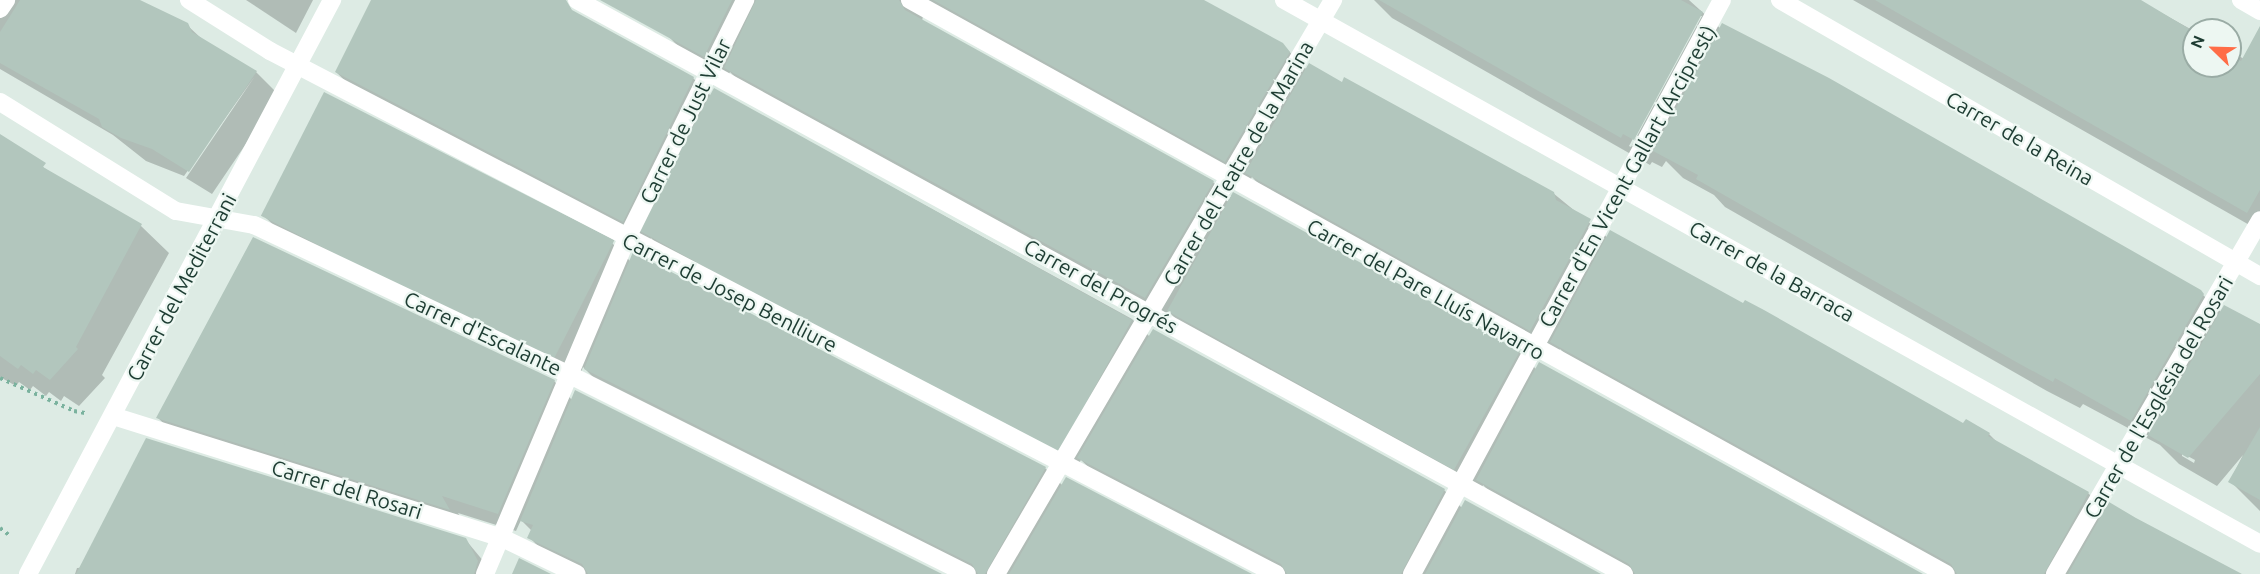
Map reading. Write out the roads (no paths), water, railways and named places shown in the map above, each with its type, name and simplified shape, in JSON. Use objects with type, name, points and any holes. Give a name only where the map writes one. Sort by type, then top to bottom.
[{"type":"street","points":[[0,9],[6,0]]},
{"type":"street","name":"Carrer de Josep Benlliure","points":[[189,0],[298,65],[1276,574]]},
{"type":"street","name":"Carrer del Mediterrani","points":[[28,574],[332,0]]},
{"type":"street","name":"Carrer del Progrés","points":[[577,0],[1624,574]]},
{"type":"street","name":"Carrer de Just Vilar","points":[[485,574],[627,238],[745,0]]},
{"type":"street","name":"Carrer del Pare Lluís Navarro","points":[[910,0],[1532,348],[1946,574]]},
{"type":"street","name":"Carrer de la Barraca","points":[[1284,0],[2260,544]]},
{"type":"street","name":"Carrer del Teatre de la Marina","points":[[996,574],[1333,0]]},
{"type":"street","name":"Carrer d'En Vicent Gallart (Arciprest)","points":[[1412,574],[1532,348],[1623,187],[1722,0]]},
{"type":"street","name":"Carrer de la Reina","points":[[1780,0],[2260,276]]},
{"type":"street","points":[[2241,0],[2260,11]]},
{"type":"street","name":"Carrer d'Escalante","points":[[0,102],[176,211],[254,225],[568,374],[967,574]]},
{"type":"street","name":"Carrer de l'Església del Rosari","points":[[2055,574],[2260,220]]},
{"type":"street","name":"Carrer del Rosari","points":[[113,416],[500,537],[577,574]]}]
